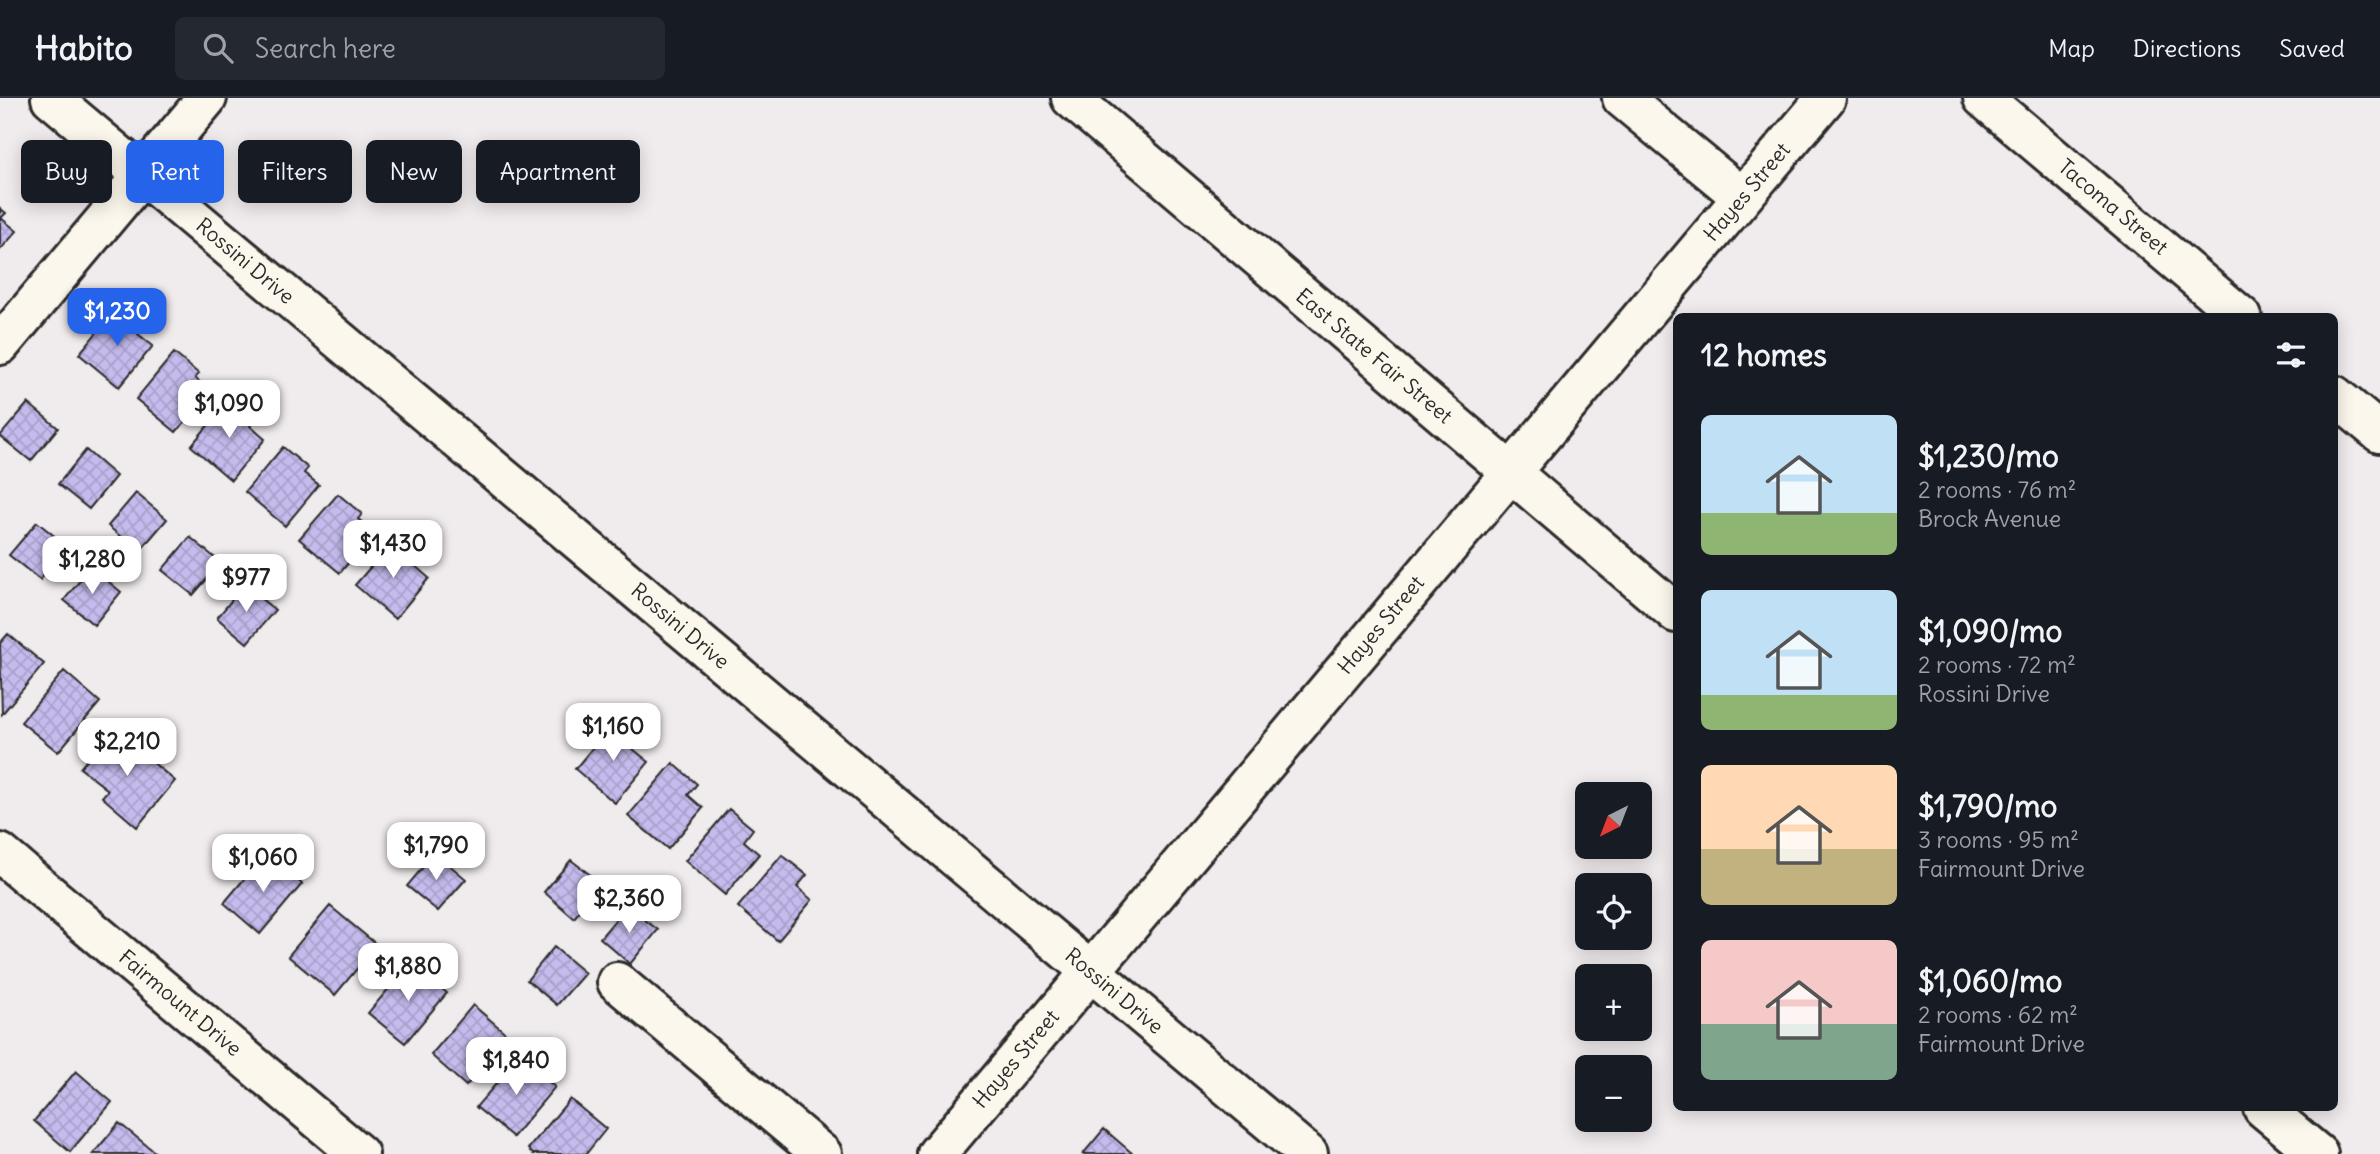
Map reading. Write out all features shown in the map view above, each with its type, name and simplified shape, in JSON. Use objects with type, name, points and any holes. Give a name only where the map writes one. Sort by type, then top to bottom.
[{"type":"street","name":"Rossini Drive","points":[[51,98],[126,161]]},
{"type":"street","points":[[172,140],[207,98]]},
{"type":"street","name":"East State Fair Street","points":[[1072,98],[1673,610]]},
{"type":"street","points":[[1622,98],[1742,197]]},
{"type":"street","name":"Hayes Street","points":[[937,1154],[1826,98]]},
{"type":"street","name":"Tacoma Street","points":[[1983,98],[2237,313]]},
{"type":"street","points":[[0,345],[126,194]]},
{"type":"street","name":"Rossini Drive","points":[[175,203],[1308,1154]]},
{"type":"street","points":[[2338,398],[2380,433]]},
{"type":"street","name":"Fairmount Drive","points":[[0,853],[359,1154]]},
{"type":"street","points":[[617,982],[822,1154]]},
{"type":"street","points":[[2267,1111],[2318,1154]]},
{"type":"building","points":[[0,208],[6,213],[1,218],[17,231],[0,250]]},
{"type":"building","points":[[117,308],[142,328],[138,334],[153,346],[119,387],[79,354]]},
{"type":"building","points":[[174,353],[199,374],[195,378],[211,392],[176,432],[136,399]]},
{"type":"building","points":[[229,400],[254,421],[250,426],[265,439],[231,480],[191,446]]},
{"type":"building","points":[[28,403],[58,428],[31,461],[0,436]]},
{"type":"building","points":[[283,447],[308,468],[304,473],[319,485],[285,526],[245,492]]},
{"type":"building","points":[[86,450],[116,476],[89,509],[58,484]]},
{"type":"building","points":[[136,493],[167,519],[139,552],[108,526]]},
{"type":"building","points":[[338,494],[362,514],[358,519],[374,532],[340,573],[299,539]]},
{"type":"building","points":[[37,522],[68,547],[40,580],[9,555]]},
{"type":"building","points":[[190,537],[221,563],[193,595],[162,570]]},
{"type":"building","points":[[394,540],[418,561],[414,565],[429,578],[395,619],[355,585]]},
{"type":"building","points":[[91,567],[121,592],[94,625],[64,600]]},
{"type":"building","points":[[244,585],[275,610],[247,643],[217,618]]},
{"type":"building","points":[[8,634],[44,664],[2,714],[0,643]]},
{"type":"building","points":[[64,671],[100,702],[58,752],[21,722]]},
{"type":"building","points":[[613,723],[638,744],[633,749],[649,762],[615,803],[575,769]]},
{"type":"building","points":[[113,729],[175,781],[137,827],[102,797],[108,790],[80,768]]},
{"type":"building","points":[[673,763],[697,784],[688,795],[703,808],[668,849],[628,816]]},
{"type":"building","points":[[729,809],[753,829],[744,841],[759,854],[725,895],[685,861]]},
{"type":"building","points":[[266,853],[302,884],[260,934],[224,903]]},
{"type":"building","points":[[435,853],[466,879],[438,911],[407,886]]},
{"type":"building","points":[[782,855],[807,875],[797,887],[812,900],[778,941],[738,907]]},
{"type":"building","points":[[571,860],[602,884],[574,918],[544,892]]},
{"type":"building","points":[[330,906],[377,945],[335,995],[288,956]]},
{"type":"building","points":[[627,906],[658,930],[630,964],[600,938]]},
{"type":"building","points":[[554,947],[585,973],[557,1005],[527,980]]},
{"type":"building","points":[[411,962],[447,993],[405,1043],[368,1013]]},
{"type":"building","points":[[473,1005],[509,1036],[466,1086],[431,1055]]},
{"type":"building","points":[[519,1057],[555,1087],[513,1137],[476,1107]]},
{"type":"building","points":[[76,1071],[112,1102],[70,1152],[34,1121]]},
{"type":"building","points":[[570,1099],[606,1129],[586,1154],[533,1154],[528,1149]]},
{"type":"building","points":[[119,1123],[156,1153],[93,1154]]},
{"type":"building","points":[[1104,1129],[1133,1154],[1083,1154]]}]
